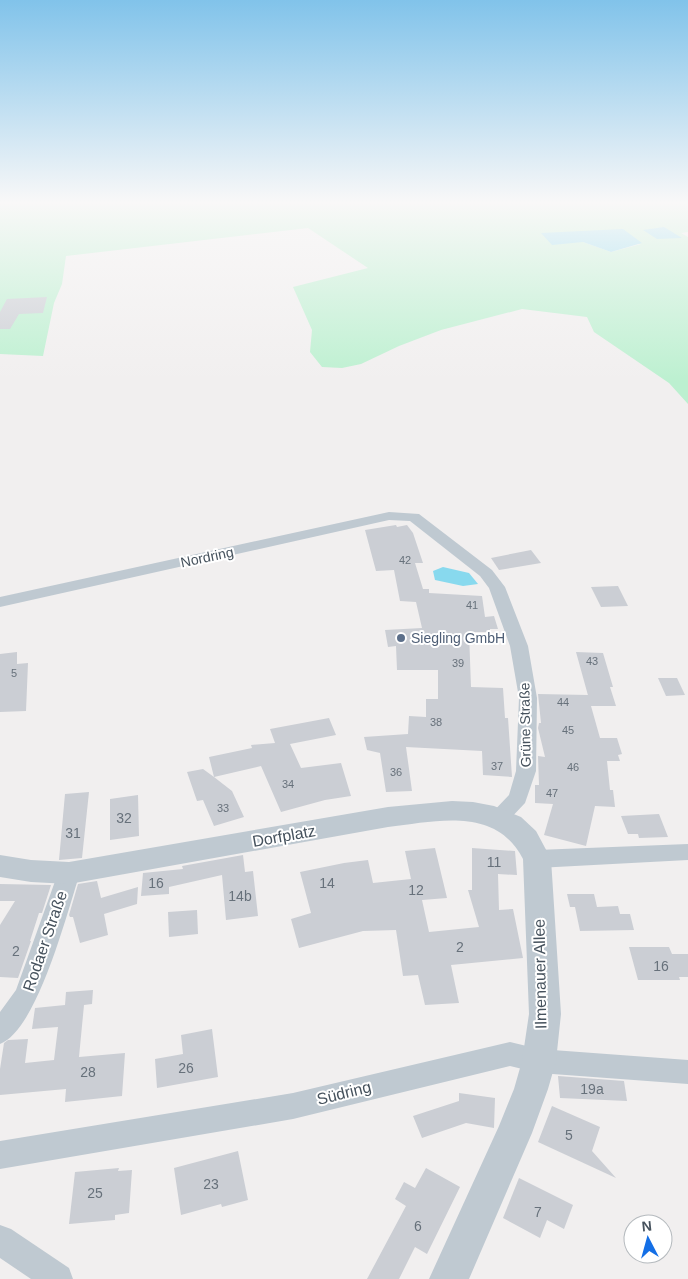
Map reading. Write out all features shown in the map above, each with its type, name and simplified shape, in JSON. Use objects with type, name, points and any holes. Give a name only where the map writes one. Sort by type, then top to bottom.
[{"type":"street","name":"Nordring","points":[[0,602],[389,516],[414,518]]},
{"type":"street","name":"Grüne Straße","points":[[414,518],[486,573],[500,595],[519,646],[528,698],[526,771],[518,798],[499,817]]},
{"type":"street","name":"Dorfplatz","points":[[0,866],[31,871],[69,873],[388,817],[441,811],[472,811],[499,817]]},
{"type":"street","name":"Ilmenauer Allee","points":[[449,1279],[514,1133],[531,1089],[539,1061],[544,1014],[537,859],[528,839],[516,828],[499,817]]},
{"type":"street","points":[[537,859],[688,852]]},
{"type":"street","name":"Rodaer Straße","points":[[0,1032],[27,996],[69,873]]},
{"type":"street","name":"Südring","points":[[0,1155],[293,1106],[510,1054],[539,1061],[688,1072]]},
{"type":"street","points":[[0,1240],[58,1279]]},
{"type":"green space","points":[[0,263],[65,263],[62,284],[54,303],[43,356],[0,354]]},
{"type":"green space","points":[[360,263],[688,263],[688,404],[669,383],[594,332],[587,317],[522,309],[441,330],[399,346],[361,364],[342,368],[322,367],[310,352],[312,330],[293,287],[368,268]]},
{"type":"water","points":[[443,567],[469,573],[478,584],[463,586],[435,580],[433,571]]},
{"type":"building","points":[[47,297],[43,313],[19,314],[10,329],[0,329],[0,312],[7,299]]},
{"type":"building","points":[[396,525],[397,527],[407,525],[413,533],[423,563],[415,563],[423,589],[429,589],[429,593],[482,596],[485,617],[494,616],[498,629],[490,629],[490,632],[469,632],[471,687],[503,688],[505,718],[508,718],[512,777],[483,775],[482,751],[406,747],[412,791],[386,792],[380,753],[367,750],[364,737],[408,734],[409,716],[426,717],[426,699],[438,699],[438,670],[397,670],[396,646],[388,647],[385,630],[422,628],[416,602],[400,601],[394,570],[376,571],[365,530]]},
{"type":"building","points":[[531,550],[541,563],[499,570],[491,558]]},
{"type":"building","points":[[618,586],[628,606],[601,607],[591,587]]},
{"type":"building","points":[[17,652],[17,664],[28,663],[26,711],[0,712],[0,654]]},
{"type":"building","points":[[576,652],[603,653],[613,687],[610,687],[616,706],[591,706],[600,738],[617,738],[622,754],[618,755],[620,761],[607,761],[610,790],[613,790],[615,807],[595,806],[586,846],[544,835],[553,804],[535,803],[535,785],[539,785],[538,756],[545,757],[538,728],[539,723],[541,723],[538,694],[588,695]]},
{"type":"building","points":[[658,678],[677,678],[685,695],[666,696]]},
{"type":"building","points":[[329,718],[336,735],[290,744],[301,768],[341,763],[351,796],[325,800],[281,812],[261,766],[214,777],[209,757],[252,748],[251,745],[275,743],[270,729]]},
{"type":"building","points":[[203,769],[232,791],[244,817],[214,826],[203,800],[197,801],[187,772]]},
{"type":"building","points":[[89,792],[82,858],[59,860],[65,794]]},
{"type":"building","points":[[138,795],[139,836],[110,840],[110,799]]},
{"type":"building","points":[[659,814],[668,837],[639,838],[638,834],[628,834],[621,816]]},
{"type":"building","points":[[435,848],[447,898],[422,900],[429,932],[479,927],[468,890],[472,890],[472,848],[515,851],[517,875],[498,874],[499,910],[513,909],[523,958],[451,965],[459,1003],[425,1005],[418,975],[403,976],[396,930],[363,931],[299,948],[291,919],[311,913],[300,872],[368,860],[373,883],[411,879],[405,851]]},
{"type":"building","points":[[243,855],[245,872],[253,871],[258,916],[226,920],[222,875],[169,887],[169,894],[141,896],[143,873],[183,869],[182,866]]},
{"type":"building","points":[[97,881],[101,898],[138,887],[137,904],[104,914],[108,935],[80,943],[73,917],[69,915],[78,884]]},
{"type":"building","points":[[0,884],[51,885],[42,913],[39,913],[18,978],[0,977],[0,925],[15,901],[0,901]]},
{"type":"building","points":[[567,894],[594,894],[597,907],[618,906],[620,914],[630,914],[634,930],[580,931],[575,907],[570,907]]},
{"type":"building","points":[[197,910],[198,934],[169,937],[168,912]]},
{"type":"building","points":[[629,947],[669,947],[672,954],[688,954],[688,977],[679,977],[680,980],[638,980]]},
{"type":"building","points":[[93,990],[92,1004],[84,1005],[79,1057],[125,1053],[122,1096],[65,1102],[66,1089],[0,1095],[0,1069],[4,1043],[8,1040],[28,1039],[25,1063],[54,1060],[58,1027],[32,1029],[35,1008],[65,1005],[66,992]]},
{"type":"building","points":[[212,1029],[218,1077],[157,1088],[155,1059],[183,1054],[181,1035]]},
{"type":"building","points":[[558,1076],[624,1081],[627,1101],[560,1098]]},
{"type":"building","points":[[459,1093],[495,1098],[494,1128],[466,1123],[422,1138],[413,1116],[459,1101]]},
{"type":"building","points":[[552,1106],[600,1127],[592,1151],[616,1178],[538,1142]]},
{"type":"building","points":[[238,1151],[248,1200],[222,1207],[221,1204],[181,1215],[174,1168]]},
{"type":"building","points":[[119,1168],[118,1171],[132,1170],[129,1213],[115,1215],[115,1220],[69,1224],[75,1172]]},
{"type":"building","points":[[426,1168],[460,1187],[427,1254],[415,1247],[399,1279],[367,1279],[406,1206],[395,1199],[404,1182],[415,1188]]},
{"type":"building","points":[[519,1178],[573,1205],[564,1229],[547,1220],[540,1238],[503,1218]]},
{"type":"place","name":"Siegling GmbH","points":[[401,638]]}]
